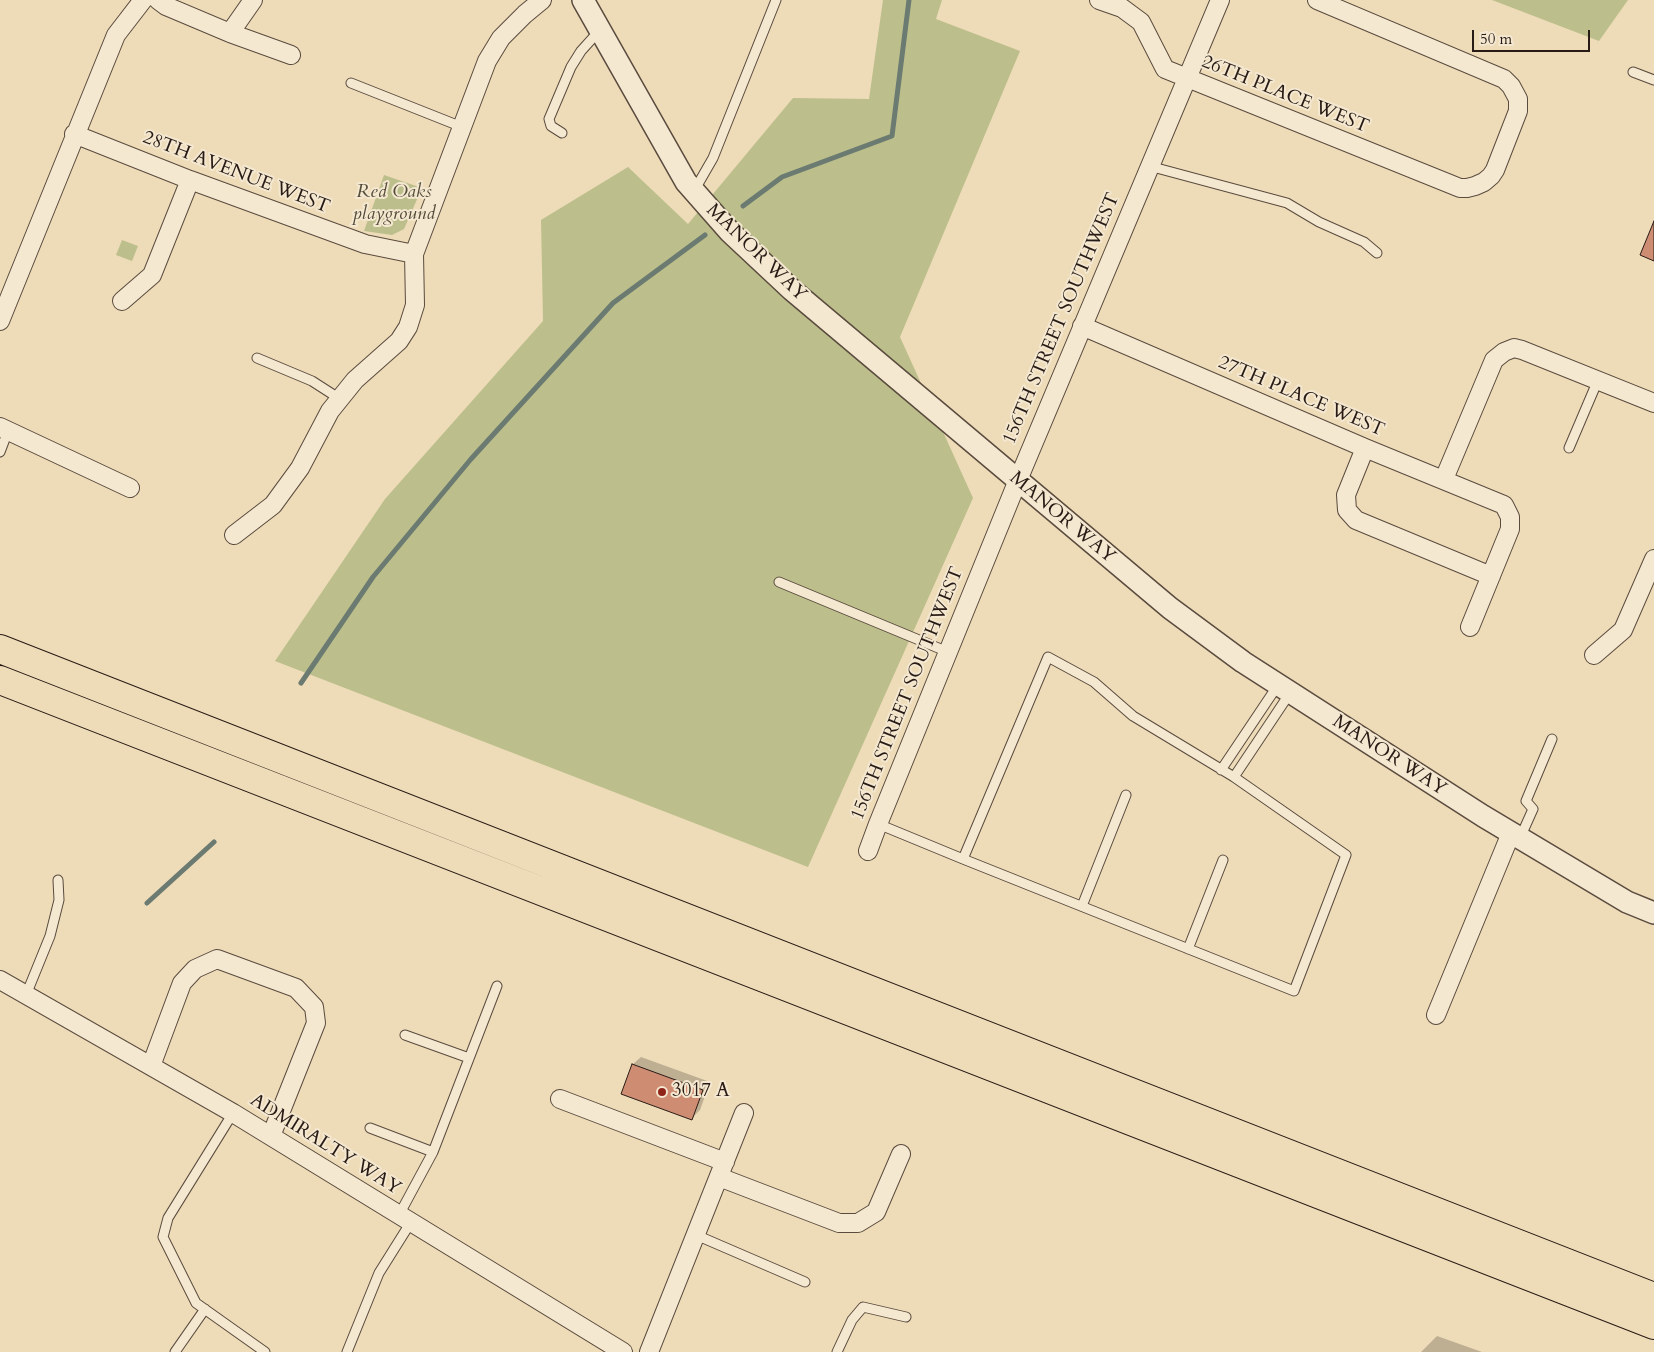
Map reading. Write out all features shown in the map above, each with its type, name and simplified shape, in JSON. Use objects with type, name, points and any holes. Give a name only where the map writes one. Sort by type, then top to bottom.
[{"type":"highway","points":[[0,649],[1654,1297]]},
{"type":"highway","points":[[0,680],[1654,1325]]},
{"type":"street","points":[[0,321],[74,134],[116,35],[143,0]]},
{"type":"street","points":[[158,0],[166,6],[230,33],[291,55]]},
{"type":"street","points":[[230,33],[253,0]]},
{"type":"street","points":[[234,535],[273,505],[300,468],[330,411],[355,380],[399,341],[408,327],[415,305],[414,254],[487,61],[501,38],[542,0]]},
{"type":"street","name":"MANOR WAY","points":[[583,0],[681,174],[730,232],[792,290],[1170,608],[1243,662],[1515,836],[1627,902],[1654,913]]},
{"type":"street","name":"26TH PLACE WEST","points":[[1099,0],[1123,4],[1141,22],[1165,69],[1460,188],[1467,188],[1484,182],[1495,170],[1518,111],[1518,99],[1511,86],[1504,79],[1317,0]]},
{"type":"street","name":"156TH STREET SOUTHWEST","points":[[868,851],[1018,480],[1220,0]]},
{"type":"street","name":"28TH AVENUE WEST","points":[[74,134],[190,180],[365,244],[414,254]]},
{"type":"street","points":[[122,301],[152,275],[190,180]]},
{"type":"street","name":"27TH PLACE WEST","points":[[1082,326],[1365,448],[1504,505],[1510,517],[1510,528],[1491,576]]},
{"type":"street","points":[[1444,479],[1494,360],[1504,352],[1514,348],[1654,403]]},
{"type":"street","points":[[4,429],[130,488]]},
{"type":"street","points":[[1365,448],[1346,495],[1347,510],[1356,520],[1491,576],[1470,627]]},
{"type":"street","points":[[1594,655],[1623,630],[1654,559]]},
{"type":"street","points":[[1436,1015],[1515,836]]},
{"type":"street","points":[[151,1066],[182,983],[195,969],[217,959],[296,988],[314,1007],[316,1023],[271,1136]]},
{"type":"street","name":"ADMIRALTY WAY","points":[[0,980],[233,1113],[623,1352]]},
{"type":"street","points":[[560,1099],[839,1223],[858,1222],[876,1212],[901,1154]]},
{"type":"street","points":[[649,1352],[744,1113]]},
{"type":"lane","points":[[694,191],[713,158],[776,0]]},
{"type":"lane","points":[[562,134],[551,126],[549,119],[571,67],[580,51],[600,30]]},
{"type":"lane","points":[[1633,72],[1654,80]]},
{"type":"lane","points":[[351,83],[462,127]]},
{"type":"lane","points":[[1149,166],[1287,203],[1319,222],[1364,242],[1377,253]]},
{"type":"lane","points":[[257,358],[312,381],[340,399]]},
{"type":"lane","points":[[1569,448],[1598,380]]},
{"type":"lane","points":[[0,452],[4,429]]},
{"type":"lane","points":[[779,582],[948,652]]},
{"type":"lane","points":[[878,824],[963,859],[1294,991],[1346,855],[1234,777],[1134,716],[1094,682],[1048,657],[963,859]]},
{"type":"lane","points":[[1221,770],[1284,689]]},
{"type":"lane","points":[[1234,777],[1284,689]]},
{"type":"lane","points":[[1515,836],[1533,809],[1526,801],[1552,739]]},
{"type":"lane","points":[[1082,906],[1126,794]]},
{"type":"lane","points":[[1188,949],[1223,860]]},
{"type":"lane","points":[[26,996],[50,936],[59,900],[58,880]]},
{"type":"lane","points":[[347,1352],[379,1273],[405,1219],[433,1152],[497,986]]},
{"type":"lane","points":[[405,1035],[469,1058]]},
{"type":"lane","points":[[233,1113],[168,1218],[163,1237],[196,1303],[265,1352]]},
{"type":"lane","points":[[370,1128],[433,1152]]},
{"type":"lane","points":[[696,1235],[805,1282]]},
{"type":"lane","points":[[837,1352],[852,1320],[863,1307],[906,1317]]},
{"type":"lane","points":[[175,1352],[205,1309]]},
{"type":"green space","points":[[883,0],[942,0],[936,19],[1020,51],[900,337],[973,498],[808,867],[275,661],[385,499],[543,321],[541,220],[628,167],[688,224],[793,98],[869,99]]},
{"type":"green space","points":[[1492,0],[1628,0],[1599,41]]},
{"type":"green space","name":"Red Oaks playground","points":[[384,175],[422,188],[404,229],[392,235],[364,231]]},
{"type":"green space","points":[[122,240],[138,246],[132,261],[116,255]]},
{"type":"building","points":[[1654,221],[1654,261],[1640,255]]},
{"type":"building","name":"3017 A","points":[[632,1064],[703,1090],[692,1120],[621,1094]]},
{"type":"waterway","points":[[743,206],[782,177],[892,136],[909,0]]},
{"type":"waterway","points":[[301,683],[373,577],[471,459],[613,303],[705,235]]},
{"type":"waterway","points":[[147,903],[214,842]]},
{"type":"place","name":"3017 A","points":[[662,1092]]}]
